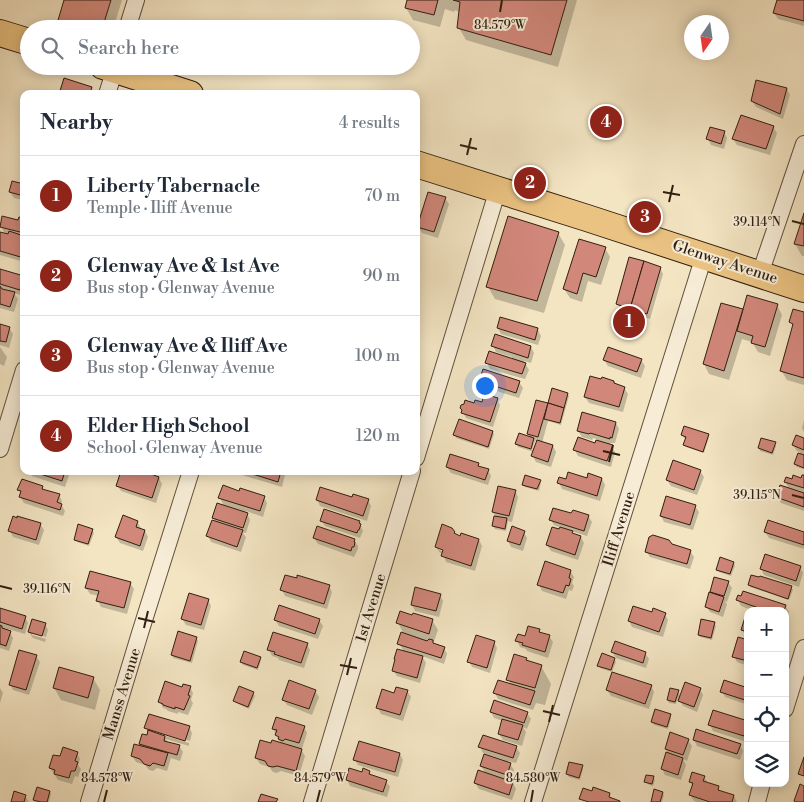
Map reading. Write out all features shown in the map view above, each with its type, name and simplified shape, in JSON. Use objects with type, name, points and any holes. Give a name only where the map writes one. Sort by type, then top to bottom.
[{"type":"main road","points":[[0,33],[20,39]]},
{"type":"main road","points":[[114,75],[174,90]]},
{"type":"main road","name":"Glenway Avenue","points":[[420,165],[804,289]]},
{"type":"street","points":[[130,20],[136,0]]},
{"type":"street","points":[[760,274],[804,144]]},
{"type":"street","points":[[420,445],[498,189]]},
{"type":"street","name":"Iliff Avenue","points":[[533,802],[704,256]]},
{"type":"street","points":[[0,449],[6,404],[20,378]]},
{"type":"street","name":"Manss Avenue","points":[[89,802],[190,475]]},
{"type":"street","name":"1st Avenue","points":[[312,802],[411,475]]},
{"type":"street","points":[[789,697],[804,648]]},
{"type":"street","points":[[757,802],[761,787]]},
{"type":"building","points":[[64,0],[111,0],[105,20],[58,20]]},
{"type":"building","points":[[407,0],[438,0],[434,15],[405,8]]},
{"type":"building","points":[[453,0],[567,0],[551,55],[457,28],[460,2]]},
{"type":"building","points":[[777,0],[804,0],[804,21],[773,13]]},
{"type":"building","points":[[64,78],[92,87],[91,90],[60,90]]},
{"type":"building","points":[[756,80],[787,88],[780,114],[751,101]]},
{"type":"building","points":[[741,115],[774,126],[766,149],[732,139]]},
{"type":"building","points":[[710,127],[725,131],[721,144],[706,139]]},
{"type":"building","points":[[12,181],[20,183],[20,195],[9,192]]},
{"type":"building","points":[[428,192],[446,197],[434,232],[420,228],[420,217]]},
{"type":"building","points":[[804,213],[804,246],[794,244]]},
{"type":"building","points":[[2,216],[18,220],[20,217],[20,232],[0,227]]},
{"type":"building","points":[[508,216],[559,232],[537,301],[486,287]]},
{"type":"building","points":[[9,231],[20,235],[20,257],[0,251],[0,232],[8,234]]},
{"type":"building","points":[[579,239],[606,247],[596,277],[583,273],[577,294],[563,289]]},
{"type":"building","points":[[629,257],[644,261],[630,309],[616,304]]},
{"type":"building","points":[[644,261],[661,267],[647,314],[630,309]]},
{"type":"building","points":[[0,269],[20,275],[20,290],[0,284]]},
{"type":"building","points":[[0,286],[2,289],[15,292],[10,307],[0,304]]},
{"type":"building","points":[[747,295],[778,304],[765,347],[751,343],[753,336],[737,331]]},
{"type":"building","points":[[721,303],[743,309],[724,371],[703,364]]},
{"type":"building","points":[[793,309],[804,312],[804,378],[780,371],[793,324],[789,322]]},
{"type":"building","points":[[500,317],[538,328],[535,340],[497,328]]},
{"type":"building","points":[[0,324],[10,327],[6,342],[0,341]]},
{"type":"building","points":[[495,334],[531,346],[528,358],[491,346]]},
{"type":"building","points":[[608,347],[642,359],[637,372],[603,360]]},
{"type":"building","points":[[489,351],[526,363],[522,374],[485,363]]},
{"type":"building","points":[[483,369],[520,381],[516,393],[479,381]]},
{"type":"building","points":[[590,376],[601,379],[602,377],[625,387],[619,407],[584,397]]},
{"type":"building","points":[[552,388],[568,393],[564,408],[548,403]]},
{"type":"building","points":[[484,394],[498,398],[490,422],[461,413],[462,410],[460,408],[465,400],[474,403],[475,400],[482,402]]},
{"type":"building","points":[[536,400],[548,403],[538,437],[527,434]]},
{"type":"building","points":[[548,403],[564,408],[560,423],[544,419]]},
{"type":"building","points":[[582,412],[616,422],[612,438],[577,431]]},
{"type":"building","points":[[459,419],[493,431],[488,447],[453,435]]},
{"type":"building","points":[[684,426],[709,434],[703,452],[683,445],[686,437],[681,435]]},
{"type":"building","points":[[519,433],[534,438],[531,449],[515,444]]},
{"type":"building","points":[[796,435],[804,438],[804,450],[792,445]]},
{"type":"building","points":[[578,437],[595,443],[596,440],[613,445],[607,461],[573,450]]},
{"type":"building","points":[[761,438],[776,442],[772,453],[758,448]]},
{"type":"building","points":[[537,440],[553,445],[548,462],[531,456]]},
{"type":"building","points":[[798,453],[804,455],[804,468],[794,464]]},
{"type":"building","points":[[450,454],[479,463],[478,466],[489,469],[485,480],[446,467]]},
{"type":"building","points":[[673,460],[701,470],[694,490],[666,480]]},
{"type":"building","points":[[568,472],[587,478],[588,473],[602,478],[597,496],[557,483],[559,477],[566,479]]},
{"type":"building","points":[[43,475],[64,475],[62,481]]},
{"type":"building","points":[[120,475],[154,475],[159,477],[152,498],[116,486]]},
{"type":"building","points":[[256,475],[280,475],[278,482]]},
{"type":"building","points":[[525,475],[541,480],[537,489],[522,485]]},
{"type":"building","points":[[793,475],[801,478],[804,475],[804,488],[784,482],[786,477],[792,479]]},
{"type":"building","points":[[22,479],[43,486],[42,489],[60,494],[57,502],[62,504],[60,510],[19,497],[21,491],[17,490]]},
{"type":"building","points":[[223,485],[239,491],[240,488],[265,496],[260,511],[218,498]]},
{"type":"building","points":[[780,485],[804,493],[804,507],[776,497]]},
{"type":"building","points":[[498,486],[516,490],[509,516],[492,512]]},
{"type":"building","points":[[320,487],[352,497],[353,494],[369,499],[363,516],[316,500]]},
{"type":"building","points":[[666,496],[696,505],[690,525],[660,516]]},
{"type":"building","points":[[217,503],[248,513],[243,528],[212,518]]},
{"type":"building","points":[[553,508],[571,513],[573,510],[589,515],[584,531],[549,520]]},
{"type":"building","points":[[324,509],[360,521],[359,530],[357,533],[320,521]]},
{"type":"building","points":[[123,515],[138,521],[136,527],[145,530],[140,546],[115,537]]},
{"type":"building","points":[[13,516],[41,523],[36,540],[8,531]]},
{"type":"building","points":[[494,516],[507,518],[505,529],[492,526]]},
{"type":"building","points":[[212,520],[243,530],[237,547],[206,536]]},
{"type":"building","points":[[768,520],[804,532],[804,545],[764,532]]},
{"type":"building","points":[[78,524],[93,529],[88,544],[74,540]]},
{"type":"building","points":[[442,524],[452,528],[454,533],[460,536],[461,533],[479,539],[471,566],[441,556],[443,550],[435,547]]},
{"type":"building","points":[[317,526],[355,539],[354,547],[352,547],[351,551],[313,538]]},
{"type":"building","points":[[512,526],[525,531],[520,545],[507,541]]},
{"type":"building","points":[[552,527],[573,531],[572,533],[581,536],[575,555],[546,545]]},
{"type":"building","points":[[653,535],[691,550],[687,564],[645,552],[649,537]]},
{"type":"building","points":[[765,554],[801,566],[796,581],[760,569]]},
{"type":"building","points":[[720,557],[734,562],[730,574],[716,570]]},
{"type":"building","points":[[545,561],[571,570],[569,586],[566,585],[563,593],[537,585]]},
{"type":"building","points":[[90,571],[131,582],[124,608],[96,601],[99,591],[85,588]]},
{"type":"building","points":[[285,575],[297,578],[297,575],[330,585],[324,604],[280,590]]},
{"type":"building","points":[[751,575],[792,586],[788,599],[748,585]]},
{"type":"building","points":[[714,577],[729,581],[724,596],[710,592]]},
{"type":"building","points":[[415,587],[441,594],[436,611],[411,605]]},
{"type":"building","points":[[743,591],[786,605],[785,607],[756,607],[736,600],[738,595],[741,596]]},
{"type":"building","points":[[709,592],[724,597],[719,612],[705,607]]},
{"type":"building","points":[[189,593],[209,599],[201,625],[181,619]]},
{"type":"building","points":[[279,605],[320,619],[315,634],[274,620]]},
{"type":"building","points":[[633,606],[652,612],[653,608],[666,613],[659,632],[628,621]]},
{"type":"building","points":[[0,608],[26,616],[22,629],[0,622]]},
{"type":"building","points":[[400,611],[433,619],[429,634],[396,623]]},
{"type":"building","points":[[32,619],[46,623],[42,636],[28,632]]},
{"type":"building","points":[[701,619],[715,622],[711,638],[698,635]]},
{"type":"building","points":[[0,625],[2,628],[11,631],[6,646],[0,644]]},
{"type":"building","points":[[528,626],[540,629],[539,632],[550,635],[545,652],[515,641],[518,634],[525,636]]},
{"type":"building","points":[[178,631],[197,637],[190,661],[171,655]]},
{"type":"building","points":[[273,632],[308,643],[301,663],[267,650]]},
{"type":"building","points":[[401,632],[427,641],[429,639],[433,640],[433,643],[445,647],[441,658],[397,644]]},
{"type":"building","points":[[476,635],[495,641],[487,668],[467,662]]},
{"type":"building","points":[[738,637],[744,639],[744,660],[732,657]]},
{"type":"building","points":[[615,641],[646,652],[643,663],[611,652]]},
{"type":"building","points":[[397,649],[423,656],[417,678],[392,671]]},
{"type":"building","points":[[19,650],[37,655],[26,690],[9,685]]},
{"type":"building","points":[[244,651],[261,657],[257,668],[240,662]]},
{"type":"building","points":[[602,653],[615,658],[611,670],[597,666]]},
{"type":"building","points":[[514,654],[542,665],[535,688],[506,680]]},
{"type":"building","points":[[59,667],[94,677],[88,698],[53,688]]},
{"type":"building","points":[[612,672],[652,685],[645,704],[606,690]]},
{"type":"building","points":[[289,680],[316,690],[309,709],[282,700]]},
{"type":"building","points":[[498,680],[535,691],[530,705],[493,693]]},
{"type":"building","points":[[724,680],[744,687],[744,700],[720,692]]},
{"type":"building","points":[[165,681],[182,687],[183,684],[191,686],[188,695],[190,696],[184,710],[175,707],[175,709],[158,702]]},
{"type":"building","points":[[685,682],[701,688],[694,707],[678,701]]},
{"type":"building","points":[[239,686],[254,692],[248,707],[233,701]]},
{"type":"building","points":[[396,687],[408,690],[400,715],[376,708],[382,689],[394,693]]},
{"type":"building","points":[[670,688],[679,690],[675,702],[667,700]]},
{"type":"building","points":[[494,700],[528,712],[524,723],[490,712]]},
{"type":"building","points":[[655,709],[671,714],[667,727],[651,722]]},
{"type":"building","points":[[713,710],[744,720],[744,736],[708,725]]},
{"type":"building","points":[[149,714],[190,726],[185,741],[144,728]]},
{"type":"building","points":[[276,717],[305,726],[299,743],[278,739],[279,737],[275,735],[277,730],[272,729]]},
{"type":"building","points":[[502,719],[523,725],[518,740],[498,734]]},
{"type":"building","points":[[696,729],[741,744],[737,754],[693,740]]},
{"type":"building","points":[[148,730],[165,736],[164,741],[180,745],[177,755],[139,744],[142,734],[147,735]]},
{"type":"building","points":[[670,732],[689,739],[683,755],[665,749]]},
{"type":"building","points":[[483,735],[517,746],[513,758],[478,747]]},
{"type":"building","points":[[260,740],[271,743],[272,740],[302,749],[296,771],[277,766],[268,766],[265,761],[255,758]]},
{"type":"building","points":[[359,741],[400,753],[395,772],[353,760]]},
{"type":"building","points":[[134,744],[168,753],[164,766],[153,763],[150,766],[144,764],[140,759],[131,756]]},
{"type":"building","points":[[63,747],[78,752],[75,761],[78,762],[75,771],[71,771],[69,778],[54,774],[55,770],[49,768],[53,755],[60,756]]},
{"type":"building","points":[[666,752],[683,758],[678,775],[661,769]]},
{"type":"building","points":[[484,754],[511,763],[507,775],[480,766]]},
{"type":"building","points":[[804,757],[804,776],[798,774]]},
{"type":"building","points":[[569,762],[583,765],[579,778],[566,774]]},
{"type":"building","points":[[349,768],[362,772],[363,768],[370,771],[369,774],[387,780],[383,792],[346,780]]},
{"type":"building","points":[[478,770],[513,782],[509,795],[474,783]]},
{"type":"building","points":[[692,772],[705,776],[703,781],[719,786],[718,790],[734,795],[732,802],[710,802],[689,795],[693,783],[689,782]]},
{"type":"building","points":[[646,775],[654,776],[652,784],[644,782]]},
{"type":"building","points":[[800,784],[804,786],[804,802],[796,802],[794,801]]},
{"type":"building","points":[[37,787],[50,791],[47,802],[33,800]]},
{"type":"building","points":[[593,787],[610,793],[609,797],[620,802],[589,802],[579,799],[583,788],[592,791]]},
{"type":"building","points":[[654,789],[663,792],[660,802],[651,802]]},
{"type":"building","points":[[14,791],[26,795],[24,802],[11,802]]},
{"type":"building","points":[[261,794],[278,799],[276,802],[258,802]]},
{"type":"place","name":"Elder High School","points":[[606,122]]},
{"type":"place","name":"Glenway Ave & 1st Ave","points":[[530,183]]},
{"type":"place","name":"Glenway Ave & Iliff Ave","points":[[645,217]]},
{"type":"place","name":"Liberty Tabernacle","points":[[629,322]]}]
